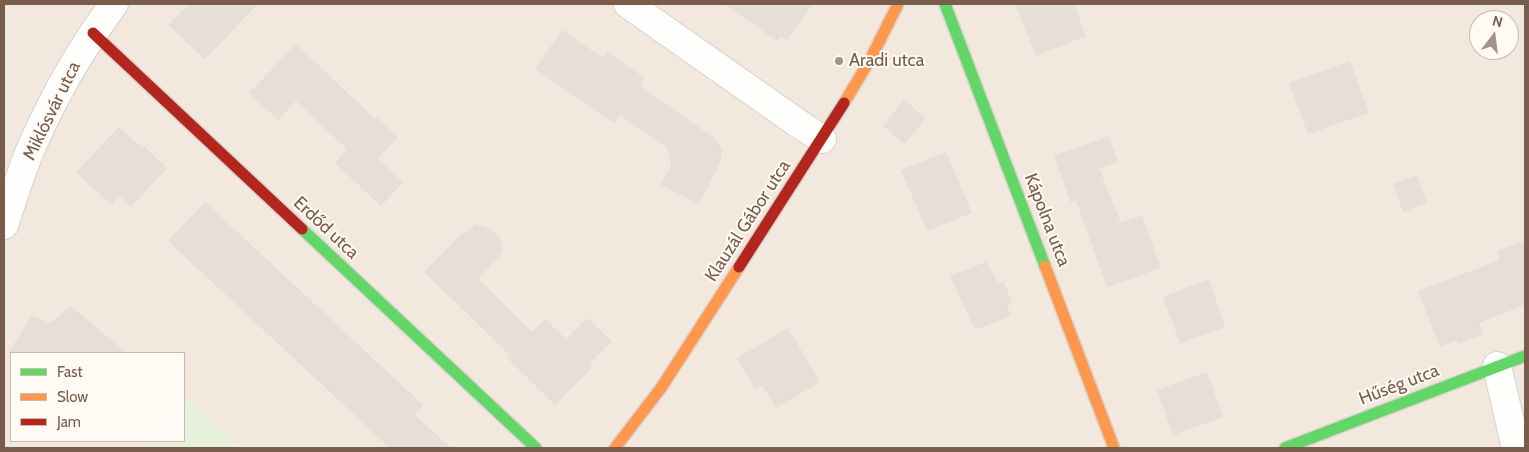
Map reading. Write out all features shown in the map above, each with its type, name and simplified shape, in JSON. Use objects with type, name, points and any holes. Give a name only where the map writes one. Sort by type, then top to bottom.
[{"type":"street","name":"Miklósvár utca","points":[[4,225],[32,146],[74,63],[114,4]]},
{"type":"street","points":[[628,4],[822,138]]},
{"type":"street","name":"Klauzál Gábor utca","points":[[615,448],[661,388],[822,138],[871,58],[898,4]]},
{"type":"street","name":"Kápolna utca","points":[[945,4],[1114,448]]},
{"type":"street","name":"Erdőd utca","points":[[93,33],[536,448]]},
{"type":"street","name":"Hűség utca","points":[[1285,448],[1525,356]]},
{"type":"street","points":[[1497,366],[1516,448]]},
{"type":"shaded area","points":[[4,4],[1525,4],[1525,448],[4,448]]},
{"type":"green space","points":[[190,399],[242,448],[143,448],[149,442],[185,442],[185,405]]},
{"type":"building","points":[[189,4],[258,4],[205,59],[168,25]]},
{"type":"building","points":[[725,4],[813,4],[787,40],[780,36],[777,41]]},
{"type":"building","points":[[1015,4],[1074,4],[1086,36],[1036,56]]},
{"type":"building","points":[[562,30],[603,58],[607,52],[645,78],[640,86],[713,137],[722,149],[720,163],[699,204],[661,185],[671,165],[667,148],[620,115],[614,123],[535,69]]},
{"type":"building","points":[[296,44],[375,119],[377,117],[398,137],[378,158],[403,182],[381,206],[335,163],[347,149],[296,101],[278,120],[249,93]]},
{"type":"building","points":[[1350,61],[1369,113],[1308,134],[1289,83]]},
{"type":"building","points":[[904,100],[926,118],[904,144],[883,126]]},
{"type":"building","points":[[119,127],[142,148],[144,146],[167,168],[131,207],[119,196],[111,205],[76,172]]},
{"type":"building","points":[[1109,136],[1118,162],[1099,168],[1121,223],[1142,215],[1161,268],[1107,287],[1076,201],[1071,203],[1054,156]]},
{"type":"building","points":[[946,152],[972,213],[927,231],[901,170]]},
{"type":"building","points":[[1417,175],[1427,203],[1403,212],[1393,184]]},
{"type":"building","points":[[205,202],[423,405],[414,414],[451,448],[390,448],[168,241]]},
{"type":"building","points":[[475,224],[490,228],[500,238],[503,252],[478,279],[532,332],[545,319],[566,339],[587,318],[612,341],[590,363],[593,366],[555,405],[507,358],[510,355],[424,272],[463,232],[465,234]]},
{"type":"building","points":[[1525,240],[1525,305],[1479,323],[1483,334],[1458,344],[1457,340],[1440,347],[1418,291],[1500,260],[1497,251]]},
{"type":"building","points":[[986,262],[999,283],[1004,282],[1012,302],[1007,306],[1011,316],[975,330],[950,276]]},
{"type":"building","points":[[1209,279],[1225,327],[1180,343],[1163,297]]},
{"type":"building","points":[[71,306],[125,352],[8,353],[32,316],[50,323]]},
{"type":"building","points":[[788,328],[820,382],[776,408],[762,385],[755,389],[737,358]]},
{"type":"building","points":[[1207,372],[1223,417],[1173,435],[1157,390]]},
{"type":"traffic: fast","points":[[945,4],[1045,266]]},
{"type":"traffic: fast","points":[[302,229],[536,448]]},
{"type":"traffic: fast","points":[[1285,448],[1525,356]]},
{"type":"traffic: slow","points":[[844,103],[871,58],[898,4]]},
{"type":"traffic: slow","points":[[1045,266],[1114,448]]},
{"type":"traffic: slow","points":[[615,448],[661,388],[739,267]]},
{"type":"traffic: jam","points":[[93,33],[302,229]]},
{"type":"traffic: jam","points":[[739,267],[844,103]]},
{"type":"place","name":"Aradi utca","points":[[839,61]]}]
